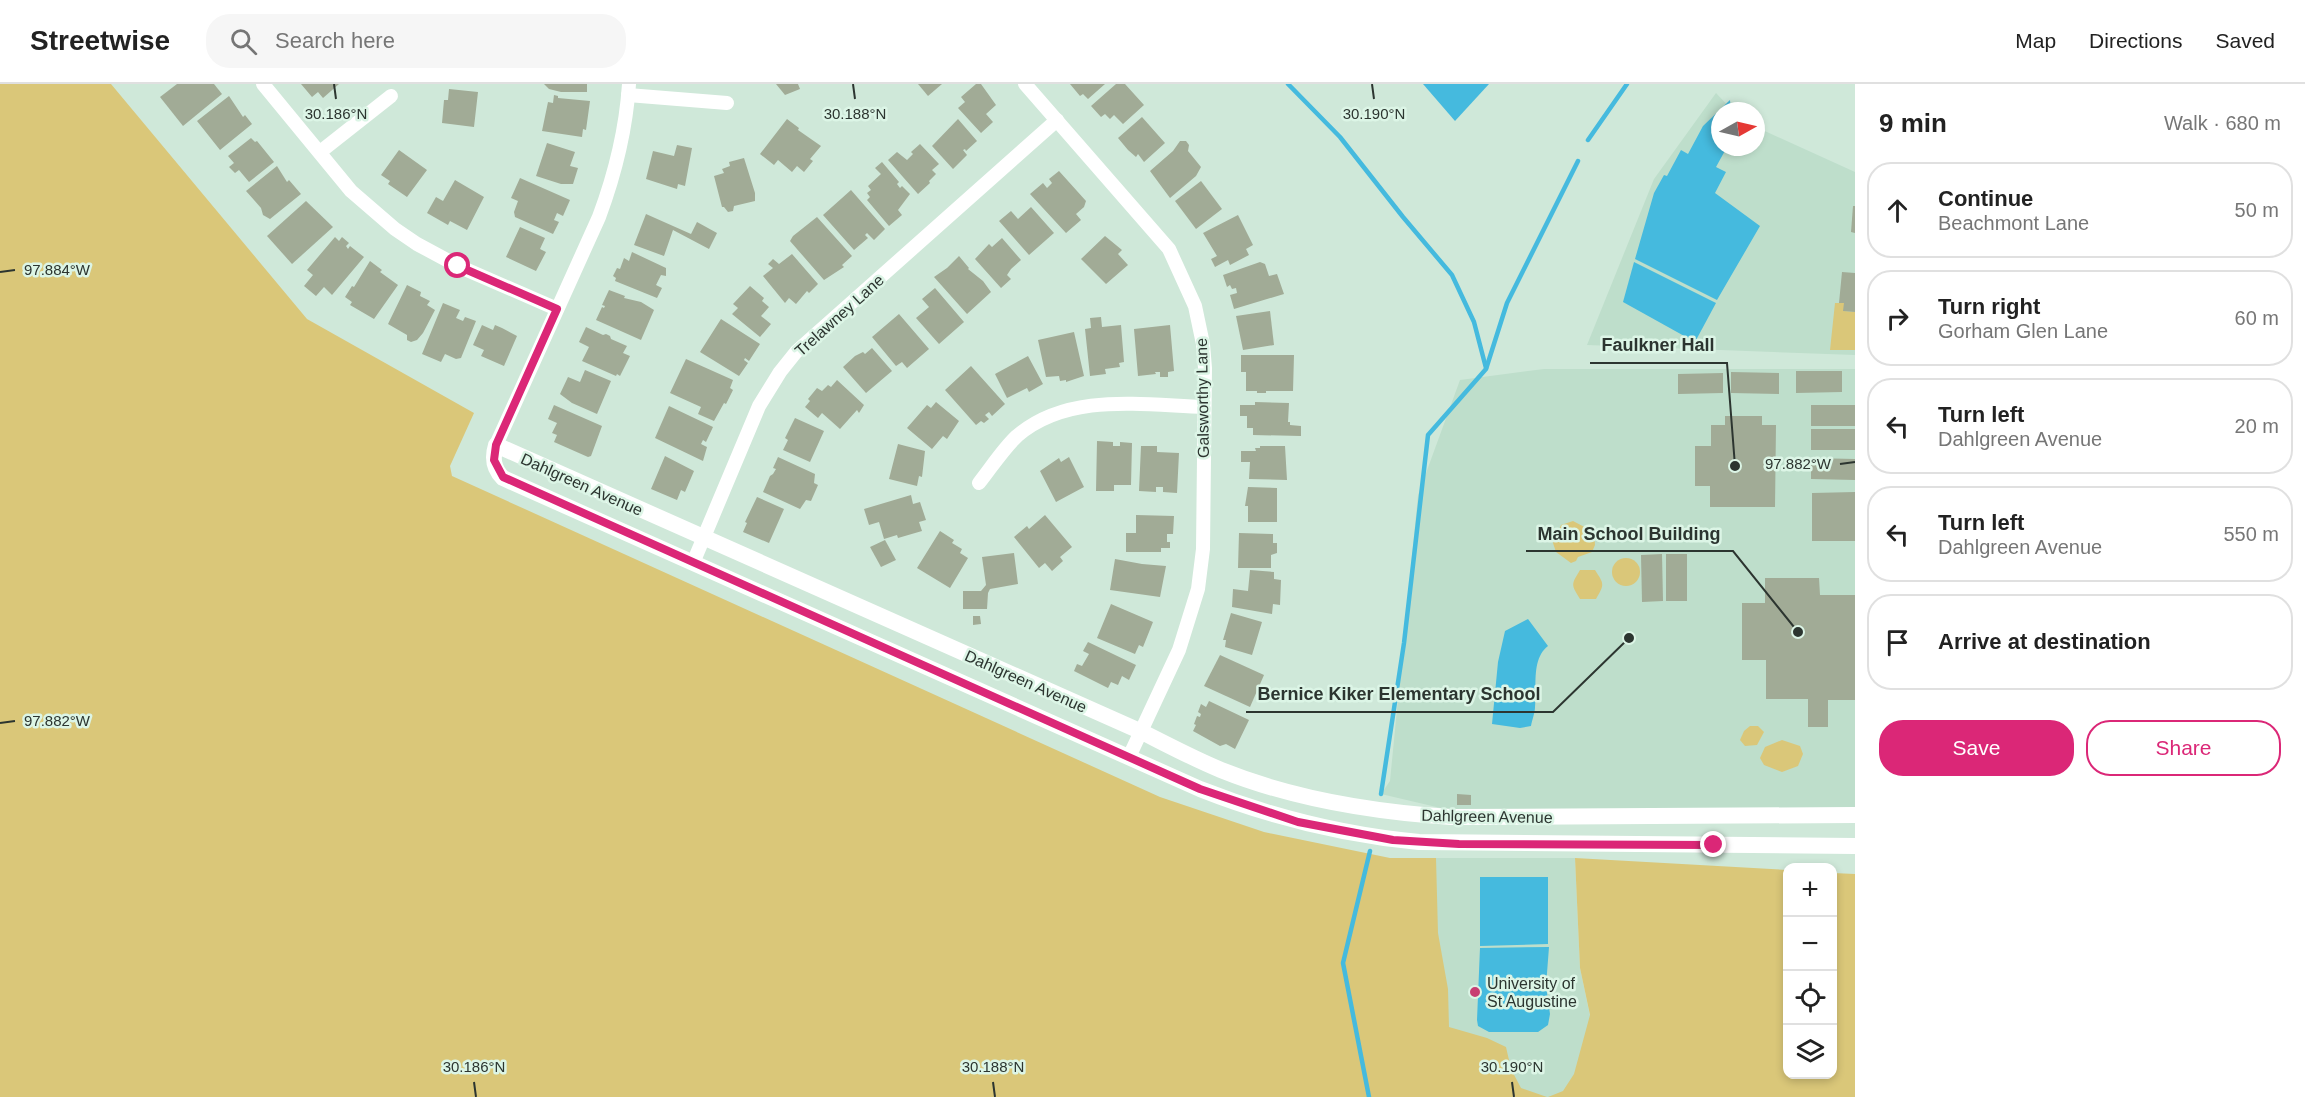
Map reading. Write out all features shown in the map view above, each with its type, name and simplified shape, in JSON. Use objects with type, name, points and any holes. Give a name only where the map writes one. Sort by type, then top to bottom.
[{"type":"street","points":[[263,84],[351,191],[395,229],[458,266],[557,309]]},
{"type":"street","name":"Galsworthy Lane","points":[[1025,84],[1157,233],[1179,267],[1195,306],[1199,324],[1205,368],[1203,549],[1198,589],[1179,650],[1130,757]]},
{"type":"street","points":[[496,445],[609,189],[621,146],[628,89],[727,103]]},
{"type":"street","points":[[320,152],[391,96]]},
{"type":"street","name":"Trelawney Lane","points":[[693,563],[759,406],[780,372],[796,352],[1057,120]]},
{"type":"street","points":[[979,483],[1016,437],[1044,418],[1061,411],[1095,404],[1204,407]]},
{"type":"street","name":"Dahlgreen Avenue","points":[[1855,815],[1450,817],[1386,812],[1305,796],[1239,777],[496,445],[494,460],[503,477],[1200,789],[1257,810],[1308,824],[1393,840],[1459,844],[1855,846]]},
{"type":"shaded area","points":[[0,84],[111,84],[307,319],[474,413],[450,466],[452,476],[1160,797],[1264,832],[1390,858],[1436,858],[1438,933],[1448,989],[1449,1027],[1487,1038],[1506,1047],[1511,1069],[1521,1088],[1547,1097],[0,1097]]},
{"type":"shaded area","points":[[1716,93],[1724,102],[1711,102],[1711,156],[1765,156],[1765,131],[1855,172],[1855,355],[1587,345],[1654,179]]},
{"type":"shaded area","points":[[1835,303],[1844,303],[1844,311],[1855,312],[1855,350],[1830,350]]},
{"type":"shaded area","points":[[1544,369],[1855,369],[1855,809],[1445,809],[1381,794],[1390,781],[1418,495],[1460,380]]},
{"type":"shaded area","points":[[1573,521],[1594,532],[1595,545],[1592,552],[1578,557],[1571,563],[1556,552],[1553,543],[1561,525]]},
{"type":"shaded area","points":[[1626,558],[1636,562],[1640,572],[1636,582],[1626,586],[1616,582],[1612,572],[1616,562]]},
{"type":"shaded area","points":[[1580,570],[1595,570],[1600,578],[1602,587],[1596,599],[1580,599],[1575,590],[1573,584]]},
{"type":"shaded area","points":[[1750,726],[1758,726],[1764,732],[1757,745],[1745,746],[1740,740],[1744,731]]},
{"type":"shaded area","points":[[1782,740],[1800,746],[1803,754],[1798,766],[1782,772],[1764,765],[1760,758],[1765,747]]},
{"type":"shaded area","name":"University of St Augustine","points":[[1390,858],[1575,858],[1580,968],[1607,1097],[1355,1097]]},
{"type":"shaded area","points":[[1575,858],[1783,870],[1783,1079],[1837,1079],[1837,873],[1855,874],[1855,1097],[1548,1097],[1563,1091],[1574,1074],[1590,1015],[1580,968]]},
{"type":"water","points":[[1423,84],[1489,84],[1455,121]]},
{"type":"water","points":[[1711,118],[1711,156],[1722,156],[1716,167],[1726,172],[1715,193],[1760,226],[1717,300],[1635,259],[1654,193],[1664,175],[1667,176],[1681,150],[1688,154],[1703,126]]},
{"type":"water","points":[[1634,262],[1716,303],[1695,342],[1623,302]]},
{"type":"water","points":[[1528,619],[1548,646],[1539,658],[1537,666],[1535,709],[1531,726],[1520,728],[1492,724],[1498,662],[1505,631]]},
{"type":"water","points":[[1480,877],[1548,877],[1548,944],[1480,946]]},
{"type":"water","points":[[1549,947],[1546,986],[1550,1014],[1548,1025],[1538,1032],[1489,1032],[1478,1026],[1480,948]]},
{"type":"building","points":[[177,84],[214,84],[222,94],[183,126],[160,97]]},
{"type":"building","points":[[301,84],[339,84],[323,98],[318,92],[312,97]]},
{"type":"building","points":[[544,84],[587,84],[587,92],[561,92],[549,89]]},
{"type":"building","points":[[776,84],[798,84],[800,89],[785,95]]},
{"type":"building","points":[[918,84],[942,84],[928,96]]},
{"type":"building","points":[[976,84],[981,84],[996,105],[986,114],[993,122],[981,133],[958,108],[965,102],[961,97]]},
{"type":"building","points":[[1070,84],[1105,84],[1088,99],[1083,94],[1080,96]]},
{"type":"building","points":[[1116,84],[1125,84],[1144,105],[1123,124],[1114,115],[1110,119],[1105,114],[1101,117],[1091,106]]},
{"type":"building","points":[[449,89],[478,92],[474,127],[442,123],[444,100],[448,100]]},
{"type":"building","points":[[554,95],[558,98],[590,101],[586,130],[583,129],[582,137],[542,131],[548,102],[553,103]]},
{"type":"building","points":[[229,96],[243,117],[245,115],[252,124],[220,150],[197,121]]},
{"type":"building","points":[[1142,117],[1165,143],[1144,162],[1138,154],[1136,157],[1128,150],[1118,138]]},
{"type":"building","points":[[787,119],[821,146],[810,159],[813,161],[804,172],[797,166],[792,172],[778,160],[774,165],[760,154]]},
{"type":"building","points":[[958,119],[977,141],[966,151],[963,150],[967,155],[953,169],[932,146]]},
{"type":"building","points":[[251,138],[257,141],[274,162],[249,182],[239,170],[235,173],[229,167],[234,163],[228,156]]},
{"type":"building","points":[[1180,141],[1186,141],[1189,145],[1188,151],[1201,167],[1196,176],[1170,198],[1150,171],[1173,151]]},
{"type":"building","points":[[547,143],[575,152],[570,166],[578,168],[573,184],[561,184],[536,176]]},
{"type":"building","points":[[920,144],[939,164],[932,170],[936,174],[929,181],[930,183],[918,194],[888,160],[897,152],[907,160],[913,154],[911,152]]},
{"type":"building","points":[[677,145],[692,148],[685,186],[678,184],[677,189],[646,179],[653,151],[674,156]]},
{"type":"building","points":[[399,150],[427,170],[407,197],[388,184],[390,181],[381,175]]},
{"type":"building","points":[[744,158],[755,193],[755,201],[734,206],[733,211],[728,212],[722,207],[714,176],[724,173],[722,169],[730,166],[729,162]]},
{"type":"building","points":[[882,162],[899,182],[897,184],[900,188],[902,186],[910,194],[898,210],[902,215],[889,226],[867,200],[870,197],[867,193],[871,190],[868,186],[881,174],[875,168]]},
{"type":"building","points":[[277,166],[287,182],[289,180],[301,194],[270,219],[263,215],[261,208],[246,191]]},
{"type":"building","points":[[1059,171],[1086,201],[1084,207],[1076,214],[1081,220],[1066,233],[1030,194],[1043,183],[1047,188],[1052,183],[1049,179]]},
{"type":"building","points":[[520,178],[570,200],[563,216],[557,213],[554,220],[559,222],[553,234],[515,217],[514,212],[518,201],[511,198]]},
{"type":"building","points":[[455,180],[484,197],[467,230],[450,221],[448,225],[427,213],[436,197],[443,201]]},
{"type":"building","points":[[1201,181],[1222,209],[1196,229],[1175,201]]},
{"type":"building","points":[[851,190],[885,229],[874,240],[867,233],[865,235],[868,238],[854,250],[823,215]]},
{"type":"building","points":[[306,201],[333,227],[292,264],[267,236]]},
{"type":"building","points":[[1853,206],[1855,206],[1855,233],[1851,232]]},
{"type":"building","points":[[1031,207],[1054,233],[1029,255],[999,221],[1011,211],[1018,219]]},
{"type":"building","points":[[646,214],[691,234],[697,222],[717,233],[709,249],[673,230],[664,256],[634,245]]},
{"type":"building","points":[[1238,215],[1253,245],[1246,249],[1249,255],[1230,265],[1228,260],[1215,267],[1211,259],[1217,256],[1203,233]]},
{"type":"building","points":[[817,217],[852,256],[842,265],[844,267],[824,280],[790,241]]},
{"type":"building","points":[[520,227],[545,238],[540,249],[546,252],[536,271],[506,257]]},
{"type":"building","points":[[1105,236],[1122,250],[1118,254],[1128,265],[1106,284],[1081,259]]},
{"type":"building","points":[[335,237],[339,241],[342,237],[349,243],[346,246],[348,249],[350,246],[364,257],[332,295],[324,287],[316,296],[304,286],[313,275],[307,270]]},
{"type":"building","points":[[1002,238],[1021,260],[1007,275],[1011,279],[1001,288],[975,259],[989,244],[992,247]]},
{"type":"building","points":[[632,252],[666,268],[666,276],[661,275],[656,285],[662,288],[657,298],[615,281],[616,278],[613,276],[617,268],[620,269],[624,258],[629,261]]},
{"type":"building","points":[[792,254],[818,284],[809,293],[807,291],[796,304],[789,298],[785,303],[763,276],[773,268],[768,264],[773,259],[779,264]]},
{"type":"building","points":[[959,256],[968,269],[983,281],[991,292],[967,314],[934,277]]},
{"type":"building","points":[[370,261],[382,270],[380,272],[398,285],[374,319],[350,305],[352,302],[345,297]]},
{"type":"building","points":[[1260,262],[1265,264],[1269,276],[1277,274],[1284,294],[1234,309],[1230,295],[1237,293],[1236,288],[1232,289],[1230,285],[1227,287],[1223,275]]},
{"type":"building","points":[[1842,272],[1855,273],[1855,312],[1843,311],[1844,303],[1839,303]]},
{"type":"building","points":[[407,285],[421,292],[420,296],[430,301],[427,305],[435,310],[423,333],[417,340],[411,342],[407,340],[407,335],[388,324]]},
{"type":"building","points":[[750,286],[764,298],[762,301],[769,307],[761,316],[771,324],[760,337],[732,314],[738,308],[733,304]]},
{"type":"building","points":[[935,288],[964,322],[939,344],[916,318],[929,307],[922,299]]},
{"type":"building","points":[[609,290],[625,296],[624,298],[641,302],[654,310],[641,340],[596,320],[602,307],[605,306],[602,305]]},
{"type":"building","points":[[443,303],[460,310],[456,318],[463,321],[465,317],[476,321],[461,358],[456,359],[445,354],[441,362],[422,354]]},
{"type":"building","points":[[1270,311],[1274,345],[1243,350],[1236,316]]},
{"type":"building","points":[[899,314],[929,349],[907,368],[902,362],[896,366],[872,337]]},
{"type":"building","points":[[1101,317],[1102,327],[1121,325],[1124,362],[1119,363],[1120,367],[1105,369],[1106,374],[1090,376],[1085,329],[1091,328],[1090,318]]},
{"type":"building","points":[[721,319],[760,344],[749,361],[745,358],[744,360],[748,363],[739,376],[700,352]]},
{"type":"building","points":[[482,325],[493,330],[495,325],[517,336],[504,366],[481,356],[484,350],[473,345]]},
{"type":"building","points":[[1170,325],[1174,371],[1168,372],[1168,377],[1160,377],[1160,372],[1138,376],[1134,329]]},
{"type":"building","points":[[586,327],[603,335],[606,334],[611,339],[627,346],[623,353],[630,356],[620,376],[582,361],[589,347],[579,342]]},
{"type":"building","points":[[1074,332],[1084,376],[1066,382],[1066,380],[1060,381],[1059,376],[1046,377],[1038,340]]},
{"type":"building","points":[[872,348],[892,371],[866,393],[843,367],[855,356],[863,352],[865,354]]},
{"type":"building","points":[[1241,355],[1294,355],[1293,391],[1257,393],[1257,391],[1246,391],[1246,372],[1241,372]]},
{"type":"building","points":[[1028,356],[1043,384],[1029,392],[1027,388],[1007,398],[995,374]]},
{"type":"building","points":[[686,359],[733,380],[730,388],[733,390],[714,421],[698,414],[701,407],[670,393]]},
{"type":"building","points":[[971,366],[1005,404],[992,416],[989,412],[985,415],[989,419],[984,423],[981,421],[976,425],[945,390]]},
{"type":"building","points":[[585,370],[611,381],[597,414],[572,403],[560,394],[568,377],[580,382]]},
{"type":"building","points":[[1796,371],[1842,371],[1842,392],[1796,393]]},
{"type":"building","points":[[1731,372],[1779,373],[1779,394],[1731,393]]},
{"type":"building","points":[[1723,373],[1723,393],[1678,394],[1678,374]]},
{"type":"building","points":[[837,380],[864,405],[859,413],[857,410],[840,429],[822,413],[818,418],[805,407],[817,388],[822,391],[828,385],[831,387]]},
{"type":"building","points":[[936,402],[959,421],[947,439],[943,436],[932,449],[907,428],[927,405],[931,408]]},
{"type":"building","points":[[1255,402],[1289,403],[1288,422],[1290,425],[1301,426],[1301,436],[1253,435],[1253,428],[1247,428],[1247,416],[1240,416],[1240,405],[1255,405]]},
{"type":"building","points":[[554,405],[602,426],[591,456],[588,457],[554,442],[557,435],[552,433],[557,423],[548,419]]},
{"type":"building","points":[[1811,405],[1855,405],[1855,426],[1811,426]]},
{"type":"building","points":[[669,406],[713,427],[706,442],[703,440],[701,444],[707,447],[703,461],[655,438]]},
{"type":"building","points":[[1725,416],[1762,416],[1762,425],[1776,425],[1775,507],[1710,507],[1710,486],[1695,486],[1695,446],[1711,446],[1711,425],[1725,425]]},
{"type":"building","points":[[795,418],[824,431],[810,462],[783,450],[788,440],[785,438]]},
{"type":"building","points":[[1811,429],[1855,429],[1855,450],[1811,450]]},
{"type":"building","points":[[1097,441],[1113,442],[1113,446],[1120,446],[1120,442],[1132,443],[1131,485],[1114,485],[1114,491],[1096,491]]},
{"type":"building","points":[[898,444],[925,451],[922,477],[919,476],[917,486],[889,479]]},
{"type":"building","points":[[1141,446],[1157,446],[1157,452],[1179,453],[1177,493],[1163,492],[1163,487],[1156,487],[1156,492],[1139,491]]},
{"type":"building","points":[[1260,446],[1285,446],[1287,480],[1249,479],[1250,462],[1241,462],[1241,451],[1256,451],[1255,448],[1260,448]]},
{"type":"building","points":[[665,456],[694,471],[685,492],[681,490],[677,500],[651,489]]},
{"type":"building","points":[[778,457],[815,474],[814,483],[818,485],[811,501],[806,500],[800,509],[763,492],[776,469],[773,468]]},
{"type":"building","points":[[1069,457],[1084,487],[1056,502],[1040,471],[1059,458],[1061,462]]},
{"type":"building","points":[[1811,458],[1855,459],[1855,480],[1811,479]]},
{"type":"building","points":[[1248,487],[1277,488],[1277,522],[1248,522],[1248,506],[1245,506]]},
{"type":"building","points":[[1855,492],[1855,541],[1812,541],[1812,493]]},
{"type":"building","points":[[911,495],[913,504],[920,502],[926,520],[919,522],[922,531],[898,538],[897,535],[884,539],[879,522],[869,525],[864,509]]},
{"type":"building","points":[[757,497],[784,509],[769,543],[743,532],[747,523],[745,522]]},
{"type":"building","points":[[1045,515],[1072,547],[1060,557],[1063,561],[1052,571],[1045,563],[1039,568],[1014,537],[1027,526],[1029,529]]},
{"type":"building","points":[[1136,515],[1174,516],[1173,534],[1167,534],[1170,548],[1161,548],[1161,552],[1126,552],[1126,533],[1136,533]]},
{"type":"building","points":[[940,531],[954,540],[952,543],[962,549],[960,553],[968,558],[950,588],[917,568]]},
{"type":"building","points":[[1239,533],[1273,534],[1273,543],[1277,543],[1277,553],[1271,555],[1271,568],[1238,568]]},
{"type":"building","points":[[885,540],[896,560],[881,567],[870,547]]},
{"type":"building","points":[[1014,553],[1018,584],[990,589],[987,609],[963,609],[963,591],[981,591],[986,585],[982,557]]},
{"type":"building","points":[[1662,554],[1663,601],[1642,602],[1641,555]]},
{"type":"building","points":[[1666,554],[1687,554],[1687,601],[1666,601]]},
{"type":"building","points":[[1115,559],[1166,566],[1160,597],[1110,590]]},
{"type":"building","points":[[1250,570],[1274,572],[1274,579],[1281,580],[1280,605],[1273,604],[1272,614],[1232,607],[1233,589],[1248,591]]},
{"type":"building","points":[[1765,578],[1819,578],[1820,595],[1855,595],[1855,700],[1828,700],[1828,727],[1808,727],[1808,699],[1766,699],[1766,660],[1742,660],[1742,603],[1765,603]]},
{"type":"building","points":[[1111,604],[1153,622],[1143,647],[1139,645],[1135,654],[1097,638]]},
{"type":"building","points":[[1231,613],[1262,622],[1252,655],[1225,647],[1226,640],[1223,640]]},
{"type":"building","points":[[973,616],[980,616],[981,624],[973,625]]},
{"type":"building","points":[[1088,642],[1136,665],[1129,680],[1122,676],[1118,685],[1111,682],[1108,688],[1074,671],[1077,664],[1082,666],[1089,654],[1083,651]]},
{"type":"building","points":[[1220,655],[1264,675],[1250,707],[1204,686]]},
{"type":"building","points":[[1209,701],[1249,720],[1235,749],[1226,744],[1220,746],[1193,731],[1197,716],[1200,717],[1201,714],[1198,712],[1201,704],[1206,707]]},
{"type":"building","points":[[1457,794],[1471,795],[1471,805],[1457,805]]},
{"type":"waterway","points":[[1288,84],[1340,137],[1452,275],[1474,322],[1486,368]]},
{"type":"waterway","points":[[1588,140],[1627,84]]},
{"type":"waterway","points":[[1381,794],[1404,643],[1428,435],[1486,369],[1507,303],[1578,161]]},
{"type":"waterway","points":[[1369,1097],[1343,963],[1370,851]]},
{"type":"place","name":"Faulkner Hall","points":[[1735,466]]},
{"type":"place","name":"Main School Building","points":[[1798,632]]},
{"type":"place","name":"Bernice Kiker Elementary School","points":[[1629,638]]},
{"type":"place","name":"University of St Augustine","points":[[1475,992]]},
{"type":"route","points":[[458,266],[557,309],[496,445],[495,467],[503,477],[1200,789],[1257,810],[1326,828],[1393,840],[1419,842],[1714,845]]}]
